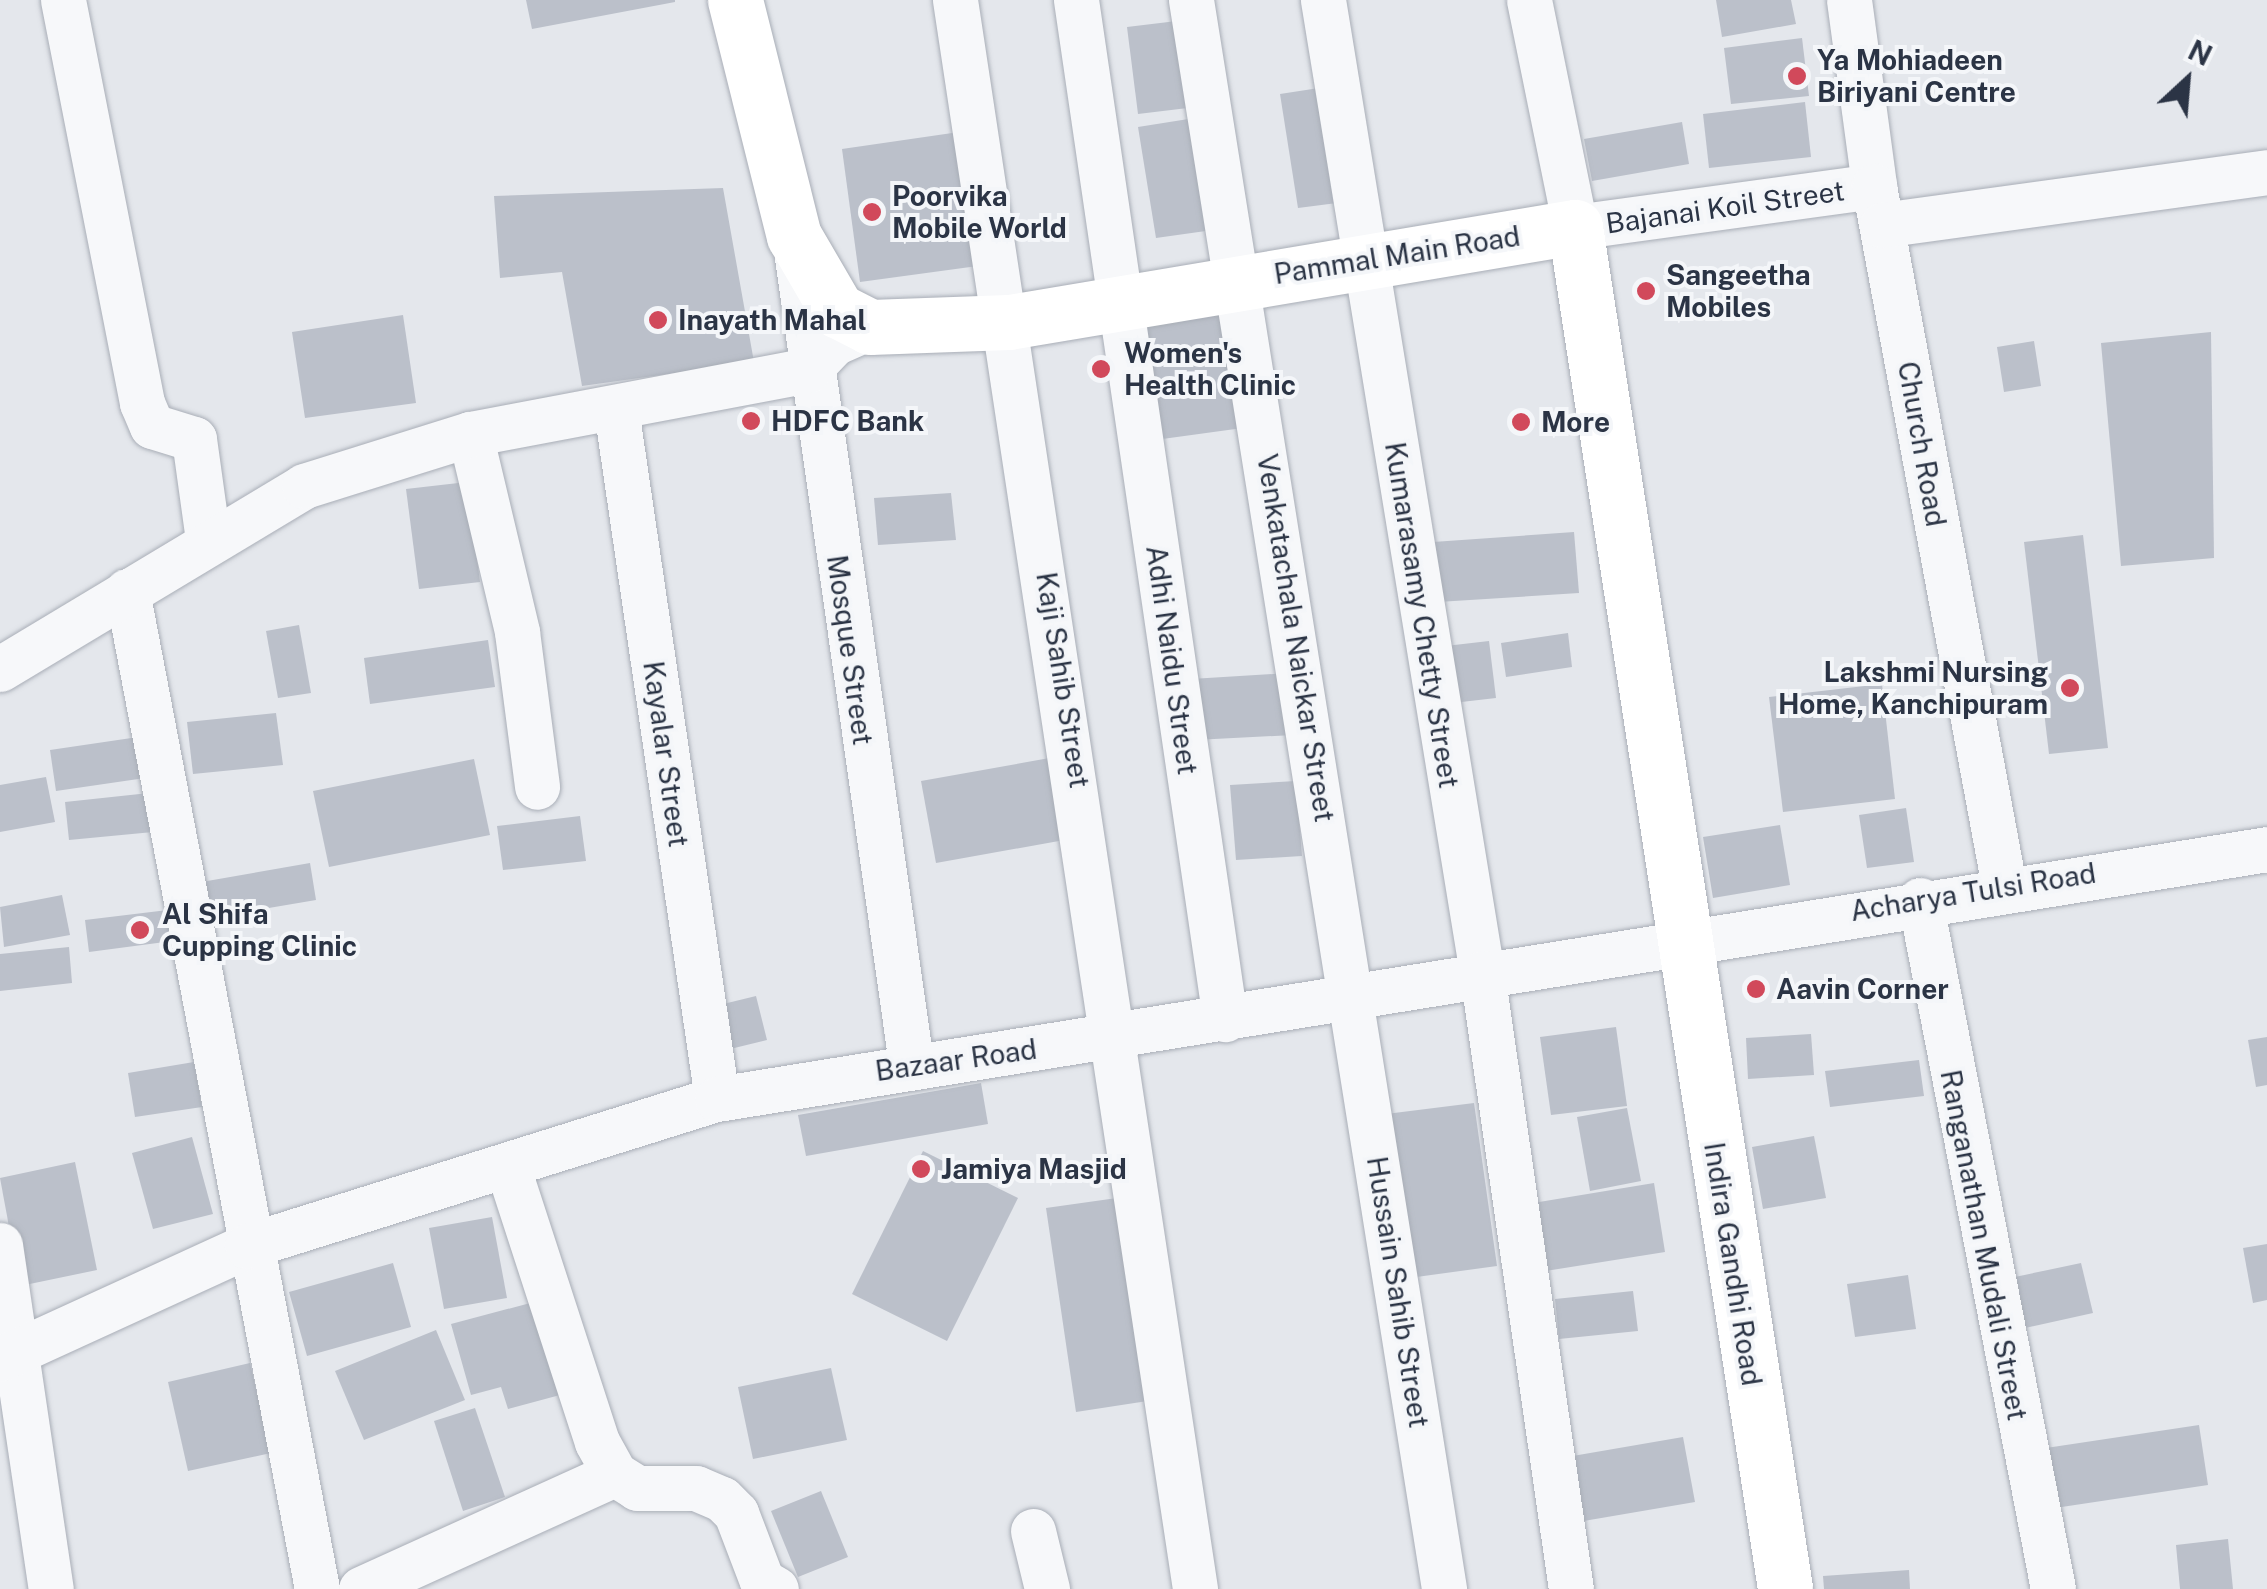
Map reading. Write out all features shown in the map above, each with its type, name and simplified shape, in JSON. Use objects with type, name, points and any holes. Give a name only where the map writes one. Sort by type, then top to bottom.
[{"type":"main road","points":[[735,0],[794,236],[837,310],[870,327]]},
{"type":"main road","points":[[1575,227],[1680,939]]},
{"type":"main road","name":"Pammal Main Road","points":[[870,327],[1008,322],[1362,258],[1575,227]]},
{"type":"main road","name":"Indira Gandhi Road","points":[[1680,939],[1785,1589]]},
{"type":"street","points":[[64,0],[142,403],[152,426],[194,439],[208,540]]},
{"type":"street","name":"Kaji Sahib Street","points":[[956,0],[1117,1038],[1195,1589]]},
{"type":"street","name":"Adhi Naidu Street","points":[[1076,0],[1225,1019]]},
{"type":"street","name":"Venkatachala Naickar Street","points":[[1190,0],[1240,281],[1352,995]]},
{"type":"street","name":"Kumarasamy Chetty Street","points":[[1323,0],[1362,258],[1482,973],[1571,1589]]},
{"type":"street","points":[[1530,0],[1575,227]]},
{"type":"street","name":"Church Road","points":[[1849,0],[1878,206],[2004,886]]},
{"type":"street","name":"Bajanai Koil Street","points":[[1575,227],[1878,206],[2267,172]]},
{"type":"street","name":"Mosque Street","points":[[794,236],[808,370],[911,1063]]},
{"type":"street","points":[[0,669],[208,540],[318,480],[470,434],[808,370],[834,343],[870,327]]},
{"type":"street","name":"Kayalar Street","points":[[616,409],[716,1099]]},
{"type":"street","points":[[470,434],[516,632],[537,788]]},
{"type":"street","points":[[127,591],[247,1246],[317,1589]]},
{"type":"street","name":"Acharya Tulsi Road","points":[[1680,939],[2004,886],[2267,849]]},
{"type":"street","name":"Ranganathan Mudali Street","points":[[1920,900],[2053,1589]]},
{"type":"street","name":"Bazaar Road","points":[[7,1356],[247,1246],[716,1099],[911,1063],[1117,1038],[1680,939]]},
{"type":"street","name":"Hussain Sahib Street","points":[[1352,995],[1444,1589]]},
{"type":"street","points":[[507,1165],[597,1442],[615,1474],[638,1488],[696,1488],[722,1499],[736,1513],[762,1581],[776,1589]]},
{"type":"street","points":[[0,1245],[7,1356],[51,1589]]},
{"type":"street","points":[[361,1589],[615,1474]]},
{"type":"street","points":[[1034,1532],[1046,1589]]},
{"type":"building","points":[[526,0],[675,0],[675,2],[532,29]]},
{"type":"building","points":[[1716,0],[1791,0],[1796,24],[1722,37]]},
{"type":"building","points":[[1185,20],[1196,107],[1138,114],[1127,27]]},
{"type":"building","points":[[1802,38],[1809,96],[1731,104],[1724,48]]},
{"type":"building","points":[[1319,88],[1337,203],[1298,208],[1280,94]]},
{"type":"building","points":[[1805,102],[1811,157],[1709,168],[1703,114]]},
{"type":"building","points":[[1201,117],[1220,229],[1156,238],[1138,127]]},
{"type":"building","points":[[1682,122],[1689,164],[1592,181],[1584,139]]},
{"type":"building","points":[[966,131],[985,265],[860,282],[842,149]]},
{"type":"building","name":"Inayath Mahal","points":[[723,188],[754,362],[582,386],[562,272],[500,278],[494,196]]},
{"type":"building","points":[[1233,310],[1250,427],[1155,440],[1138,323]]},
{"type":"building","points":[[403,315],[416,403],[305,418],[292,332]]},
{"type":"building","points":[[2211,332],[2214,558],[2121,566],[2101,343]]},
{"type":"building","points":[[2034,341],[2041,386],[2004,392],[1997,347]]},
{"type":"building","points":[[467,482],[480,582],[419,589],[406,489]]},
{"type":"building","points":[[951,493],[956,540],[878,545],[874,498]]},
{"type":"building","points":[[1574,532],[1579,593],[1438,602],[1433,542]]},
{"type":"building","points":[[2083,535],[2108,748],[2049,754],[2024,542]]},
{"type":"building","points":[[299,625],[311,693],[278,698],[266,631]]},
{"type":"building","points":[[1568,633],[1572,667],[1506,677],[1501,643]]},
{"type":"building","points":[[488,640],[495,687],[370,704],[364,658]]},
{"type":"building","points":[[1489,641],[1496,698],[1444,704],[1437,647]]},
{"type":"building","points":[[1289,673],[1293,735],[1195,740],[1191,679]]},
{"type":"building","points":[[1882,684],[1895,799],[1783,812],[1769,697]]},
{"type":"building","points":[[276,713],[283,765],[193,774],[187,722]]},
{"type":"building","points":[[145,736],[152,777],[56,791],[50,750]]},
{"type":"building","points":[[1055,757],[1070,839],[936,863],[921,781]]},
{"type":"building","points":[[474,759],[490,835],[329,867],[313,791]]},
{"type":"building","points":[[46,777],[55,822],[0,832],[0,785]]},
{"type":"building","points":[[1296,781],[1302,856],[1236,860],[1230,785]]},
{"type":"building","points":[[149,793],[153,832],[69,840],[65,802]]},
{"type":"building","points":[[1906,808],[1914,862],[1867,868],[1859,815]]},
{"type":"building","points":[[580,816],[586,861],[503,870],[497,826]]},
{"type":"building","points":[[1780,825],[1790,885],[1713,898],[1703,837]]},
{"type":"building","points":[[310,863],[316,900],[197,920],[190,884]]},
{"type":"building","points":[[62,895],[70,935],[4,947],[0,907]]},
{"type":"building","points":[[176,909],[180,940],[89,952],[85,920]]},
{"type":"building","points":[[69,947],[72,983],[0,991],[0,954]]},
{"type":"building","points":[[756,996],[767,1040],[722,1051],[711,1007]]},
{"type":"building","points":[[1616,1027],[1627,1106],[1551,1115],[1540,1037]]},
{"type":"building","points":[[1811,1034],[1814,1075],[1748,1079],[1746,1038]]},
{"type":"building","points":[[2267,1037],[2267,1085],[2256,1087],[2248,1040]]},
{"type":"building","points":[[1919,1060],[1924,1096],[1830,1107],[1825,1071]]},
{"type":"building","points":[[194,1062],[202,1107],[135,1117],[128,1073]]},
{"type":"building","points":[[981,1083],[988,1124],[806,1156],[798,1115]]},
{"type":"building","points":[[1474,1103],[1497,1266],[1409,1278],[1386,1114]]},
{"type":"building","points":[[1627,1108],[1641,1181],[1590,1191],[1577,1117]]},
{"type":"building","points":[[1814,1136],[1826,1198],[1763,1209],[1752,1147]]},
{"type":"building","points":[[192,1137],[213,1214],[153,1229],[132,1153]]},
{"type":"building","points":[[923,1151],[1018,1198],[947,1341],[852,1294]]},
{"type":"building","points":[[75,1162],[97,1270],[20,1286],[0,1178]]},
{"type":"building","points":[[1654,1183],[1665,1252],[1533,1273],[1521,1205]]},
{"type":"building","points":[[1124,1197],[1154,1400],[1076,1412],[1046,1208]]},
{"type":"building","points":[[492,1217],[507,1298],[444,1309],[429,1228]]},
{"type":"building","points":[[2267,1244],[2267,1300],[2253,1303],[2243,1248]]},
{"type":"building","points":[[393,1263],[411,1327],[307,1356],[289,1292]]},
{"type":"building","points":[[2081,1263],[2093,1313],[2002,1333],[1991,1282]]},
{"type":"building","points":[[1908,1275],[1916,1329],[1855,1337],[1847,1284]]},
{"type":"building","points":[[1633,1291],[1638,1331],[1559,1339],[1555,1299]]},
{"type":"building","points":[[534,1302],[560,1395],[508,1409],[501,1387],[471,1395],[451,1324]]},
{"type":"building","points":[[436,1330],[465,1400],[364,1440],[335,1371]]},
{"type":"building","points":[[250,1363],[271,1453],[188,1471],[168,1382]]},
{"type":"building","points":[[831,1368],[847,1440],[753,1459],[738,1387]]},
{"type":"building","points":[[475,1408],[505,1497],[463,1511],[434,1421]]},
{"type":"building","points":[[2199,1425],[2208,1485],[2055,1508],[2046,1448]]},
{"type":"building","points":[[1683,1437],[1695,1502],[1572,1523],[1561,1458]]},
{"type":"building","points":[[821,1491],[848,1557],[798,1577],[771,1511]]},
{"type":"building","points":[[2228,1539],[2233,1589],[2180,1589],[2176,1545]]},
{"type":"building","points":[[1909,1570],[1910,1589],[1824,1589],[1823,1576]]},
{"type":"place","name":"Ya Mohiadeen Biriyani Centre","points":[[1797,76]]},
{"type":"place","name":"Poorvika Mobile World","points":[[872,212]]},
{"type":"place","name":"Sangeetha Mobiles","points":[[1646,291]]},
{"type":"place","name":"Inayath Mahal","points":[[658,320]]},
{"type":"place","name":"Women's Health Clinic","points":[[1101,369]]},
{"type":"place","name":"HDFC Bank","points":[[751,421]]},
{"type":"place","name":"More","points":[[1521,422]]},
{"type":"place","name":"Lakshmi Nursing Home, Kanchipuram","points":[[2070,688]]},
{"type":"place","name":"Al Shifa Cupping Clinic","points":[[140,930]]},
{"type":"place","name":"Aavin Corner","points":[[1756,989]]},
{"type":"place","name":"Jamiya Masjid","points":[[921,1169]]}]
